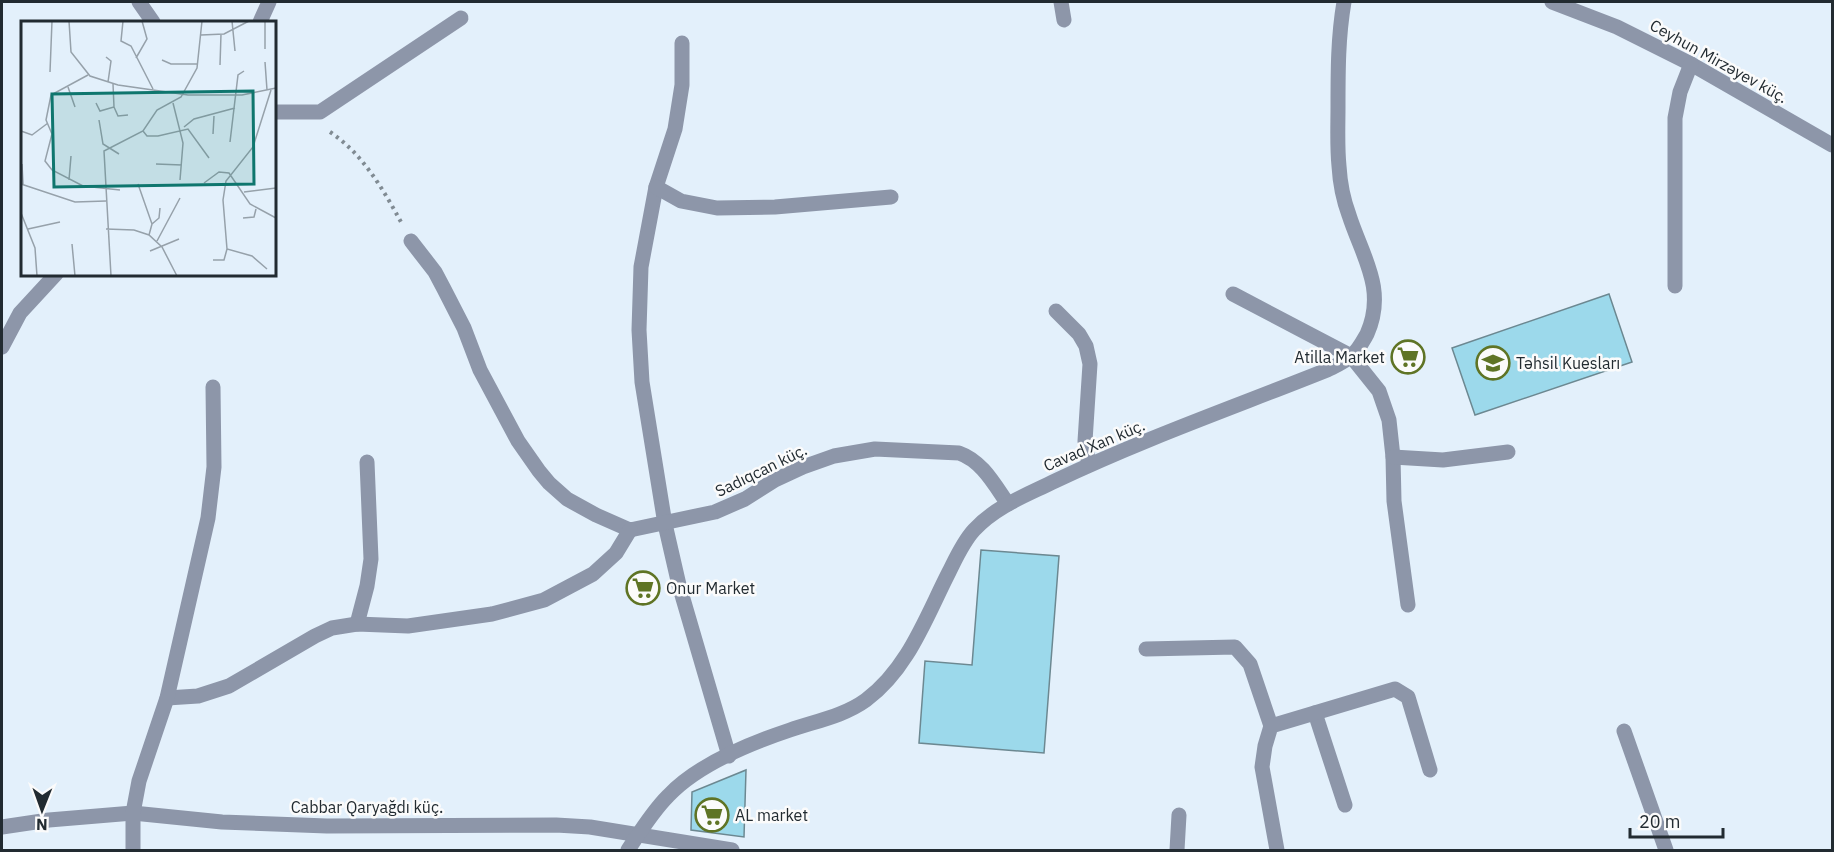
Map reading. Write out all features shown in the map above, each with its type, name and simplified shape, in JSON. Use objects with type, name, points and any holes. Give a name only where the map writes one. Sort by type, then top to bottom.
[{"type":"street","points":[[139,2],[152,21]]},
{"type":"street","points":[[260,21],[269,2]]},
{"type":"street","points":[[1061,2],[1064,20]]},
{"type":"street","name":"Cavad Xan küç.","points":[[628,850],[667,796],[682,782],[729,756],[778,734],[840,714],[874,694],[889,679],[906,656],[958,554],[973,530],[1008,504],[1089,465],[1327,370],[1351,356],[1364,340],[1371,324],[1374,292],[1365,255],[1349,218],[1338,165],[1338,53],[1344,2]]},
{"type":"street","name":"Ceyhun Mirzəyev küç.","points":[[1552,2],[1617,27],[1691,64],[1833,145]]},
{"type":"street","points":[[276,112],[300,114],[320,112],[460,18]]},
{"type":"street","points":[[682,44],[682,85],[675,129],[656,187],[642,267],[639,330],[642,382],[666,524],[679,585],[729,756]]},
{"type":"street","points":[[1675,286],[1675,118],[1680,92],[1691,64]]},
{"type":"street","points":[[656,187],[681,201],[717,208],[775,207],[891,197]]},
{"type":"street","points":[[167,698],[198,696],[229,686],[332,628],[357,624],[408,626],[492,614],[544,600],[593,574],[616,553],[630,530],[596,515],[567,498],[538,471],[480,370],[464,328],[435,272],[411,241]]},
{"type":"street","points":[[2,347],[20,313],[54,276]]},
{"type":"street","points":[[1233,294],[1351,356],[1379,391],[1389,420],[1394,501],[1408,605]]},
{"type":"street","points":[[1056,311],[1079,334],[1086,346],[1090,364],[1085,441],[1089,465]]},
{"type":"street","points":[[133,850],[133,813],[139,781],[167,698],[179,653],[207,518],[214,467],[213,387]]},
{"type":"street","name":"Sadıqcan küç.","points":[[630,530],[715,513],[803,467],[834,456],[875,449],[959,453],[970,457],[979,464],[1008,504]]},
{"type":"street","points":[[1393,457],[1443,460],[1508,452]]},
{"type":"street","points":[[357,624],[368,586],[371,559],[367,462]]},
{"type":"street","points":[[1146,649],[1235,647],[1250,664],[1271,726],[1262,767],[1277,850]]},
{"type":"street","points":[[1271,726],[1395,689],[1408,697],[1430,770]]},
{"type":"street","points":[[1315,713],[1345,805]]},
{"type":"street","points":[[1624,732],[1665,850]]},
{"type":"street","name":"Cabbar Qaryağdı küç.","points":[[2,827],[59,819],[133,813],[222,822],[327,826],[556,825],[638,834],[732,850]]},
{"type":"street","points":[[1178,850],[1179,815]]},
{"type":"path","points":[[300,114],[344,141],[364,164],[411,241]]},
{"type":"building","points":[[1609,294],[1632,362],[1475,415],[1452,348]]},
{"type":"building","points":[[981,550],[1059,556],[1044,753],[919,743],[925,661],[972,665]]},
{"type":"building","points":[[746,770],[744,837],[691,830],[692,792]]},
{"type":"place","name":"Atilla Market","points":[[1408,357]]},
{"type":"place","name":"Təhsil Kuesları","points":[[1493,363]]},
{"type":"place","name":"Onur Market","points":[[643,588]]},
{"type":"place","name":"AL market","points":[[712,815]]}]
